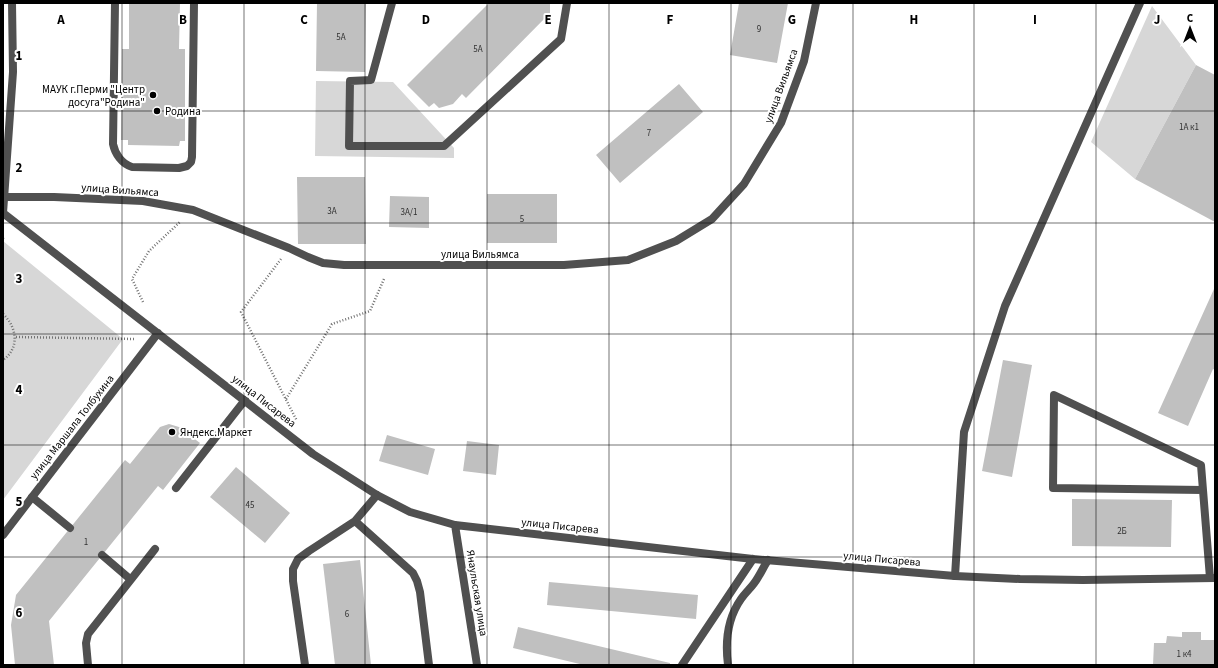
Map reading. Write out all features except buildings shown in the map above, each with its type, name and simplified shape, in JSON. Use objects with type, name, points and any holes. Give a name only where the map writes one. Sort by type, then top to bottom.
[{"type":"street","points":[[3,213],[13,72],[12,3]]},
{"type":"street","points":[[115,3],[114,151],[127,165],[132,167],[179,168],[187,166],[191,162],[192,157],[194,3]]},
{"type":"street","points":[[392,3],[371,80],[350,81],[349,146],[444,146],[561,39],[567,3]]},
{"type":"street","name":"улица Вильямса","points":[[5,197],[54,197],[142,201],[193,210],[323,263],[344,265],[564,265],[628,260],[676,241],[706,223],[712,219],[744,184],[781,123],[804,61],[816,3]]},
{"type":"street","points":[[955,576],[964,432],[1005,306],[1140,3]]},
{"type":"street","name":"улица Писарева","points":[[3,213],[313,454],[378,495],[410,512],[455,525],[753,559],[955,576],[1083,580],[1212,578]]},
{"type":"street","name":"улица Маршала Толбухина","points":[[3,535],[158,333]]},
{"type":"street","points":[[1203,490],[1053,488],[1054,395],[1201,465],[1212,578]]},
{"type":"street","points":[[176,488],[245,400]]},
{"type":"street","points":[[305,665],[293,581],[293,569],[298,559],[303,554],[355,522],[378,495]]},
{"type":"street","points":[[32,497],[70,528]]},
{"type":"street","points":[[355,522],[407,566],[415,577],[420,592],[429,665]]},
{"type":"street","name":"Янаульская улица","points":[[455,525],[477,665]]},
{"type":"street","points":[[88,665],[86,643],[88,634],[155,549]]},
{"type":"street","points":[[102,555],[130,579]]},
{"type":"street","points":[[682,665],[753,559]]},
{"type":"street","points":[[728,665],[726,641],[732,616],[740,600],[756,581],[768,560]]},
{"type":"path","points":[[145,306],[132,279],[149,252],[193,210]]},
{"type":"path","points":[[289,248],[241,312],[299,426]]},
{"type":"path","points":[[285,399],[332,324],[370,311],[390,265]]},
{"type":"path","points":[[3,314],[14,328],[16,337],[11,352],[3,360]]},
{"type":"path","points":[[16,337],[132,340],[158,333]]},
{"type":"shaded area","points":[[1152,6],[1196,65],[1135,179],[1091,142]]},
{"type":"shaded area","points":[[316,81],[393,82],[454,148],[454,158],[315,156]]},
{"type":"shaded area","points":[[3,241],[123,339],[3,500]]},
{"type":"place","name":"МАУК г.Перми \"Центр досуга\"Родина\"","points":[[153,95]]},
{"type":"place","name":"Родина","points":[[157,111]]},
{"type":"place","name":"Яндекс.Маркет","points":[[172,432]]}]
